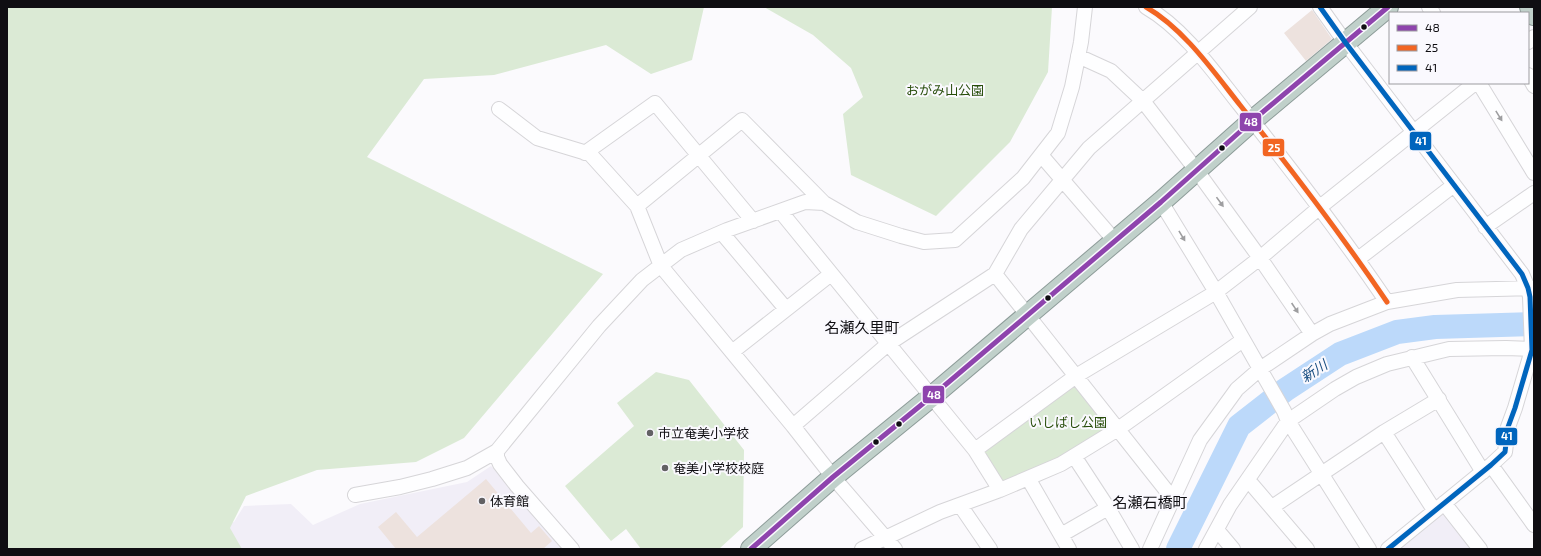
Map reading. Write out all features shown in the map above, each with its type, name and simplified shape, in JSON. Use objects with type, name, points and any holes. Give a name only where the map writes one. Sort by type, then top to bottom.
[{"type":"highway","points":[[751,549],[833,477],[1115,241],[1197,171],[1252,121],[1388,7]]},
{"type":"highway","points":[[1530,7],[1534,15]]},
{"type":"street","points":[[637,206],[742,120],[824,203],[857,222],[924,242],[955,240],[1023,178],[1058,133],[1072,87],[1085,7]]},
{"type":"street","points":[[1146,7],[1164,11],[1320,207],[1387,302]]},
{"type":"street","points":[[793,426],[888,344],[995,274],[1021,229],[1089,148],[1250,7]]},
{"type":"street","points":[[1320,7],[1522,274],[1531,291],[1533,347],[1508,427],[1505,452],[1388,549]]},
{"type":"street","points":[[1078,56],[1111,71],[1143,101],[1197,171],[1260,258],[1312,334]]},
{"type":"street","points":[[1529,77],[1534,86]]},
{"type":"street","points":[[975,450],[1076,376],[1216,292],[1260,258],[1413,131],[1474,84]]},
{"type":"street","points":[[1479,84],[1534,173]]},
{"type":"street","points":[[585,153],[656,103],[698,156],[753,221]]},
{"type":"street","points":[[498,109],[537,138],[590,154],[637,206],[661,266],[793,426],[833,477],[895,549]]},
{"type":"street","points":[[1041,155],[1115,241]]},
{"type":"street","points":[[1358,259],[1454,185]]},
{"type":"street","points":[[1486,227],[1534,193]]},
{"type":"street","points":[[354,495],[400,487],[432,479],[467,468],[497,451],[599,326],[642,280],[681,250],[805,202],[824,203]]},
{"type":"street","points":[[1161,202],[1216,292],[1286,416],[1369,549]]},
{"type":"street","points":[[781,212],[975,450],[1000,490]]},
{"type":"street","points":[[722,233],[786,309]]},
{"type":"street","points":[[732,352],[831,274]]},
{"type":"street","points":[[995,274],[1173,499]]},
{"type":"street","points":[[1150,549],[1200,440],[1237,389],[1263,373],[1312,334],[1349,316],[1387,302],[1457,290],[1531,291]]},
{"type":"street","points":[[862,549],[940,512],[1000,490],[1061,464],[1118,429],[1243,340]]},
{"type":"street","points":[[1206,549],[1230,505],[1248,480],[1286,416],[1356,377],[1386,364],[1449,349],[1533,347]]},
{"type":"street","points":[[1412,357],[1438,399],[1487,468],[1534,525]]},
{"type":"street","points":[[1272,507],[1384,432],[1438,399]]},
{"type":"street","points":[[1384,432],[1439,507],[1480,549]]},
{"type":"street","points":[[497,451],[497,457],[500,464],[517,486],[572,549]]},
{"type":"street","points":[[1074,456],[1108,508],[1132,549]]},
{"type":"street","points":[[1028,478],[1069,549]]},
{"type":"street","points":[[1248,480],[1307,549]]},
{"type":"street","points":[[960,505],[990,549]]},
{"type":"street","points":[[1061,535],[1108,508]]},
{"type":"street","points":[[1217,530],[1233,549]]},
{"type":"shaded area","points":[[491,466],[566,549],[191,549],[197,530],[234,522],[244,506],[291,504],[313,525],[360,504],[467,482]]},
{"type":"shaded area","points":[[1444,503],[1480,549],[1385,549]]},
{"type":"green space","points":[[7,7],[704,7],[692,60],[651,74],[606,45],[494,75],[424,79],[367,157],[603,274],[464,438],[416,462],[317,470],[246,496],[230,528],[242,549],[7,549]]},
{"type":"green space","name":"おがみ山公園","points":[[764,7],[1052,7],[1048,72],[1010,142],[936,216],[851,175],[843,114],[863,97],[851,68],[813,35]]},
{"type":"green space","name":"奄美小学校校庭","points":[[656,372],[689,380],[744,450],[743,527],[719,549],[641,549],[626,529],[611,541],[565,486],[634,426],[617,403]]},
{"type":"green space","name":"いしばし公園","points":[[1074,380],[1114,430],[1004,488],[980,449]]},
{"type":"building","points":[[1312,10],[1332,39],[1306,61],[1284,33]]},
{"type":"building","name":"体育館","points":[[486,479],[531,533],[539,526],[552,541],[543,549],[396,549],[378,527],[396,512],[417,537]]},
{"type":"waterway","name":"新川","points":[[1178,549],[1239,426],[1285,390],[1340,354],[1397,332],[1435,327],[1534,324]]},
{"type":"transit line","name":"25","points":[[1146,7],[1173,27],[1208,65],[1278,153],[1352,252],[1387,302]]},
{"type":"transit line","name":"41","points":[[1320,7],[1522,274],[1530,297],[1532,350],[1508,427],[1505,452],[1388,549]]},
{"type":"transit line","name":"48","points":[[751,549],[833,477],[931,397],[1161,202],[1252,121],[1388,7]]},
{"type":"place","name":"市立奄美小学校","points":[[650,433]]},
{"type":"place","name":"奄美小学校校庭","points":[[665,468]]},
{"type":"place","name":"体育館","points":[[482,501]]},
{"type":"district","name":"名瀬久里町","points":[[862,328]]},
{"type":"district","name":"名瀬石橋町","points":[[1150,503]]}]
